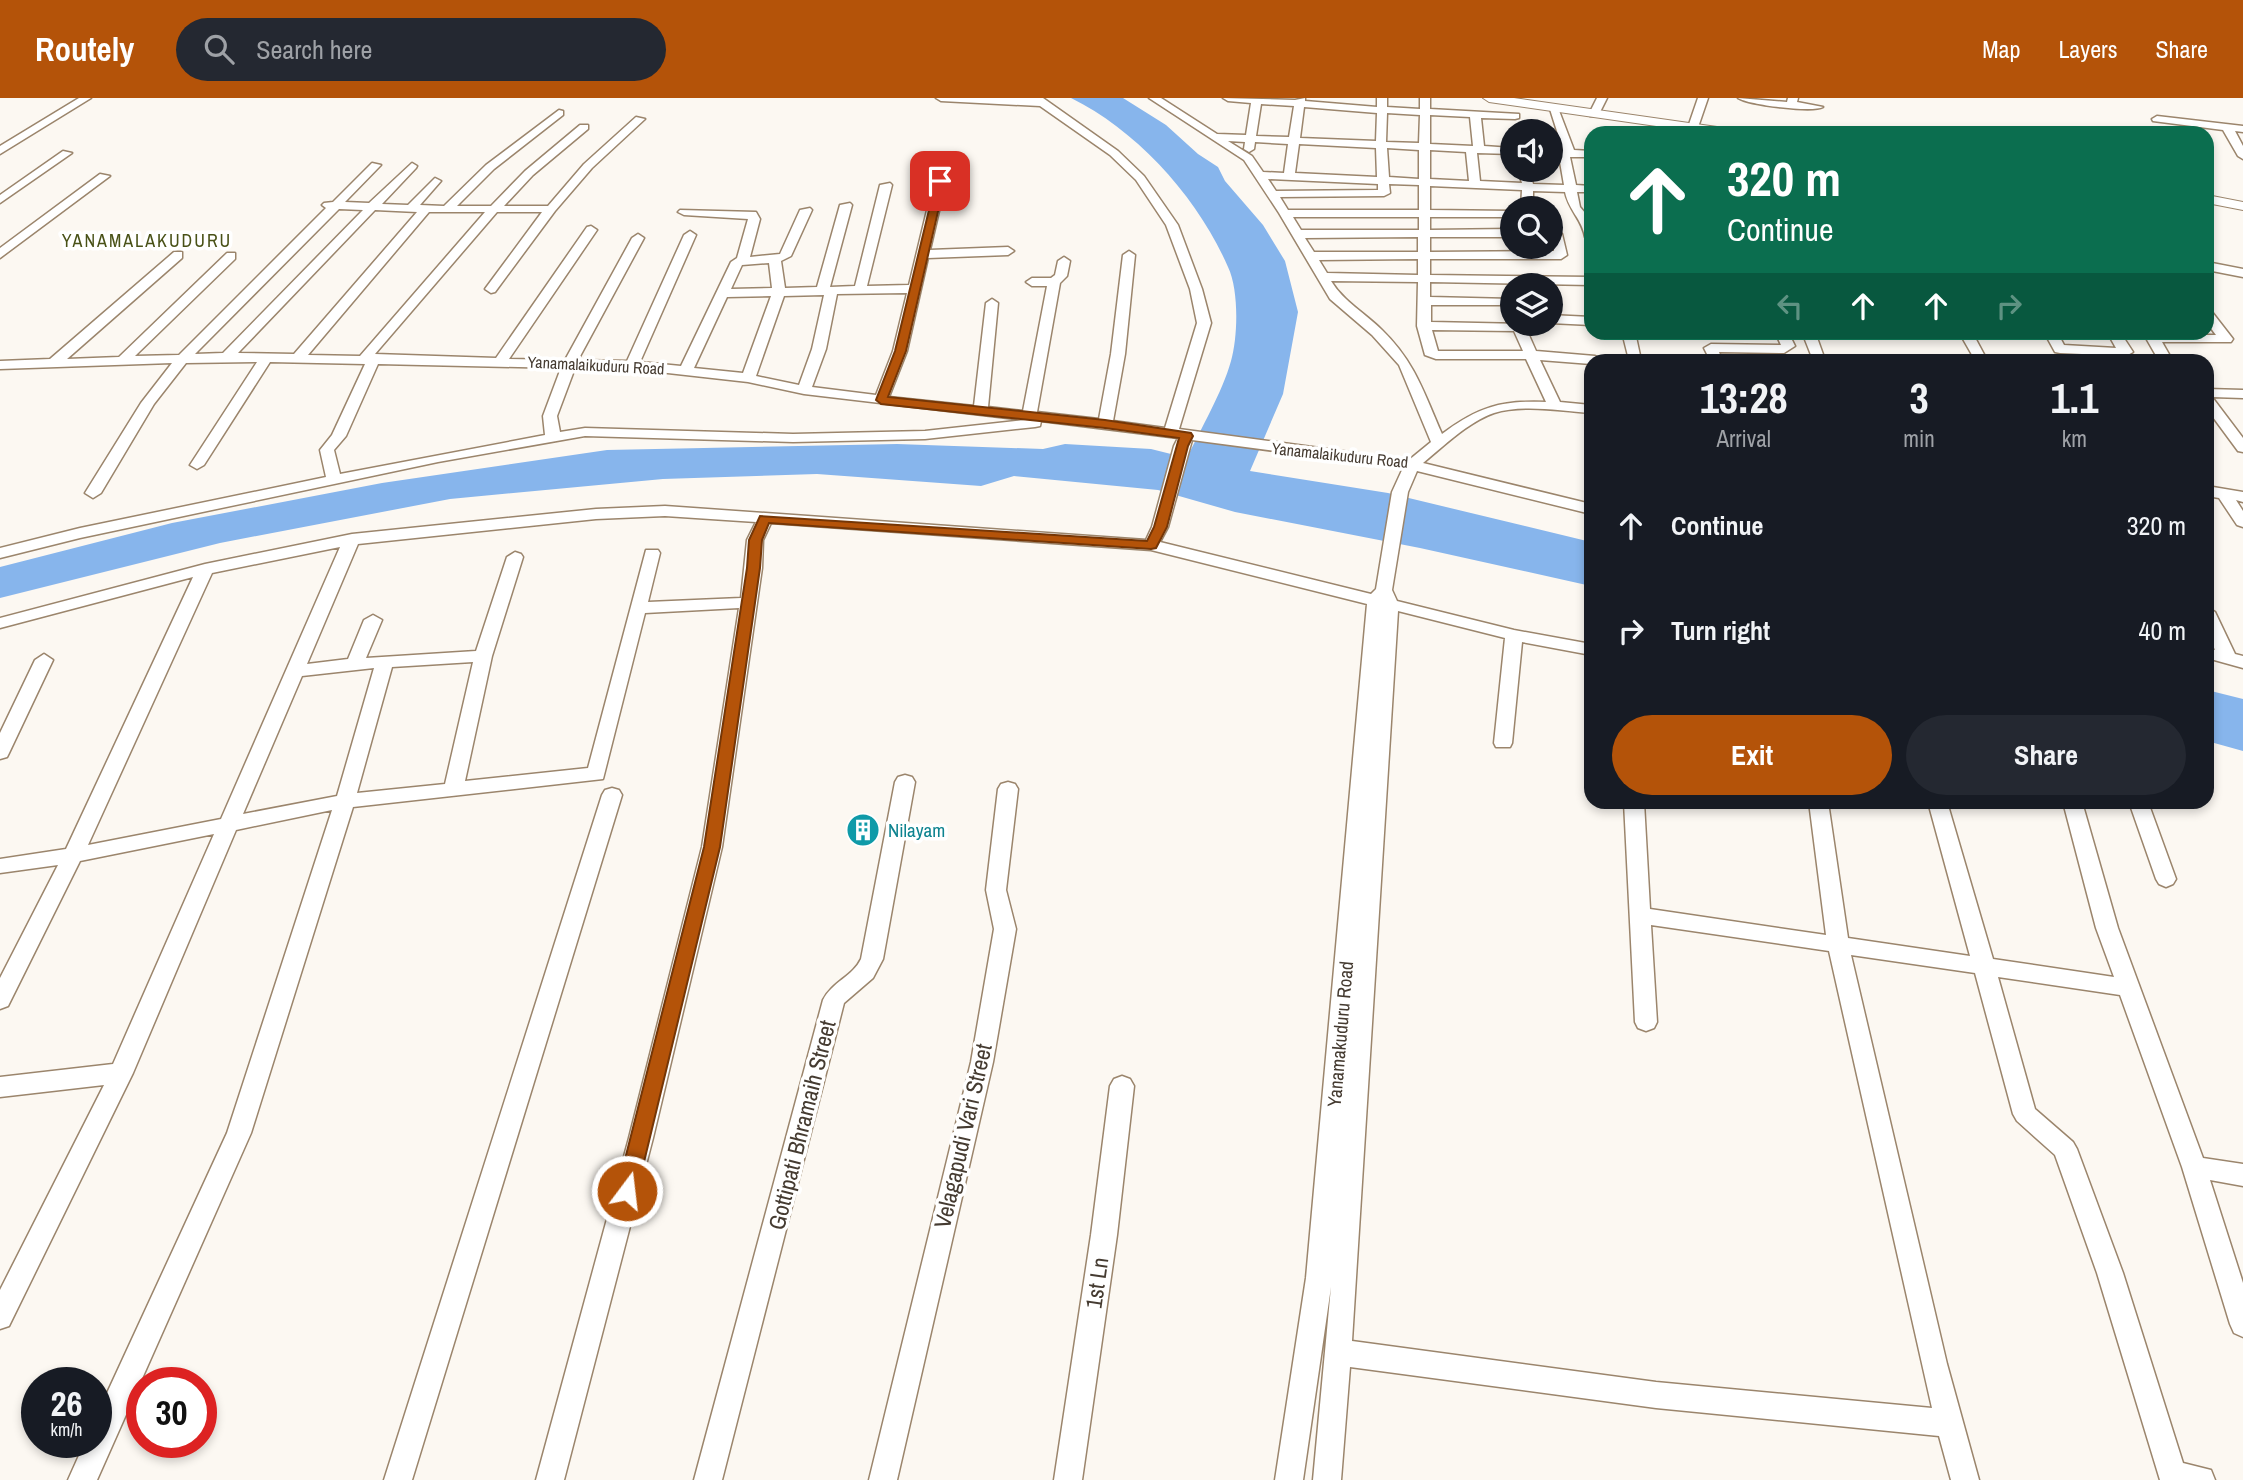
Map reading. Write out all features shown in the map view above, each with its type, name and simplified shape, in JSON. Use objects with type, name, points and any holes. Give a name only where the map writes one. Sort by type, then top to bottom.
[{"type":"main road","points":[[1489,98],[1526,101],[1553,108],[1667,126]]},
{"type":"main road","points":[[2214,199],[2243,205]]},
{"type":"street","points":[[0,151],[86,98]]},
{"type":"street","points":[[941,98],[1040,100],[1140,178],[1172,225],[1196,289],[1204,323],[1170,434]]},
{"type":"street","points":[[1154,98],[1248,158],[1339,302],[1377,332],[1405,365],[1439,443]]},
{"type":"street","points":[[1228,98],[1424,104],[1515,116]]},
{"type":"street","points":[[1594,114],[1602,98]]},
{"type":"street","points":[[1692,126],[1703,98]]},
{"type":"street","points":[[1742,98],[1793,101],[1818,107]]},
{"type":"street","points":[[1248,158],[1257,99]]},
{"type":"street","points":[[1289,176],[1300,101]]},
{"type":"street","points":[[1510,101],[1516,119]]},
{"type":"street","points":[[1272,194],[1384,193],[1382,104]]},
{"type":"street","points":[[1424,104],[1424,326],[1430,352],[1436,355],[1531,355],[1584,359]]},
{"type":"street","points":[[1553,108],[1567,154],[1574,208],[1584,220]]},
{"type":"street","points":[[1472,111],[1475,184]]},
{"type":"street","points":[[447,209],[490,167],[559,113]]},
{"type":"street","points":[[491,289],[551,209],[588,166],[640,119]]},
{"type":"street","points":[[2157,119],[2243,129]]},
{"type":"street","points":[[334,479],[327,450],[339,436],[370,358],[494,209],[529,173],[584,127]]},
{"type":"street","points":[[2227,127],[2243,156]]},
{"type":"street","points":[[1217,137],[1294,140],[1383,180],[1584,189]]},
{"type":"street","points":[[1259,175],[1289,176],[1381,144],[1500,150]]},
{"type":"street","points":[[0,200],[67,153]]},
{"type":"street","points":[[1563,154],[1584,155]]},
{"type":"street","points":[[1336,194],[1338,161]]},
{"type":"street","points":[[93,493],[142,411],[181,360],[331,205],[376,165]]},
{"type":"street","points":[[227,357],[412,166]]},
{"type":"street","points":[[0,254],[104,176]]},
{"type":"street","points":[[410,209],[435,181]]},
{"type":"street","points":[[881,400],[900,351],[925,254],[940,181]]},
{"type":"street","points":[[1527,182],[1528,196]]},
{"type":"street","points":[[860,291],[887,185]]},
{"type":"street","points":[[331,205],[410,209],[551,209]]},
{"type":"street","points":[[804,390],[819,349],[826,292],[846,205]]},
{"type":"street","points":[[298,359],[426,209]]},
{"type":"street","points":[[686,370],[737,261],[775,259],[788,252],[806,210]]},
{"type":"street","points":[[684,212],[752,214],[754,219],[743,259]]},
{"type":"street","points":[[1285,213],[1500,214]]},
{"type":"street","points":[[501,361],[591,230]]},
{"type":"street","points":[[1297,234],[1500,233]]},
{"type":"street","points":[[632,365],[690,235]]},
{"type":"street","points":[[552,437],[550,415],[570,362],[638,238]]},
{"type":"street","points":[[925,254],[1008,251]]},
{"type":"street","points":[[54,363],[177,255]]},
{"type":"street","points":[[1105,424],[1118,354],[1129,255]]},
{"type":"street","points":[[1311,256],[1500,255]]},
{"type":"street","points":[[124,359],[231,256]]},
{"type":"street","points":[[748,378],[779,292],[775,259]]},
{"type":"street","points":[[1029,416],[1054,282],[1061,276],[1064,261]]},
{"type":"street","points":[[2214,267],[2243,273]]},
{"type":"street","points":[[1323,277],[1500,279]]},
{"type":"street","points":[[1563,282],[1584,281]]},
{"type":"street","points":[[1032,282],[1054,282]]},
{"type":"street","points":[[723,293],[915,289]]},
{"type":"street","points":[[1426,301],[1500,301]]},
{"type":"street","points":[[981,410],[985,350],[992,303]]},
{"type":"street","points":[[1563,320],[1584,321]]},
{"type":"street","points":[[1424,326],[1500,323]]},
{"type":"street","points":[[2214,323],[2227,339],[2214,339]]},
{"type":"street","points":[[1522,336],[1555,406]]},
{"type":"street","points":[[1714,354],[1711,348],[1784,349],[1788,346],[1785,340]]},
{"type":"street","points":[[2055,340],[2060,349],[2143,354]]},
{"type":"street","points":[[2122,340],[2137,353]]},
{"type":"street","name":"Yanamalaikuduru Road","points":[[7,365],[227,357],[632,365],[748,378],[804,390],[881,400],[981,410],[1053,421],[1105,424],[1170,434],[1189,440],[1412,465],[1439,443],[1490,409],[1555,406],[1584,408]]},
{"type":"street","points":[[197,465],[266,358]]},
{"type":"street","points":[[0,382],[7,365]]},
{"type":"street","points":[[2214,393],[2243,394]]},
{"type":"street","points":[[2214,409],[2243,448]]},
{"type":"street","points":[[0,553],[92,530],[334,479],[552,437],[612,431],[793,438],[925,435],[1053,421]]},
{"type":"street","points":[[1151,545],[1160,527],[1189,440]]},
{"type":"street","points":[[1383,597],[1400,492],[1412,465],[1584,507]]},
{"type":"street","points":[[2214,492],[2243,496]]},
{"type":"street","points":[[2224,494],[2243,522]]},
{"type":"street","points":[[0,624],[205,569],[378,535],[596,514],[665,511],[1151,545],[1383,597],[1514,635],[1584,649]]},
{"type":"street","points":[[550,1480],[641,1138],[712,847],[754,568],[755,540],[765,519]]},
{"type":"street","points":[[0,1317],[121,1073],[352,540]]},
{"type":"street","points":[[0,866],[73,855],[345,801],[596,774],[653,553]]},
{"type":"street","points":[[454,788],[482,656],[515,557]]},
{"type":"street","points":[[0,1000],[73,855],[205,569]]},
{"type":"street","name":"Yanamakuduru Road","points":[[1327,1480],[1346,1258],[1383,597]]},
{"type":"street","name":"Yanamakuduru Road","points":[[1289,1480],[1319,1278],[1383,597]]},
{"type":"street","points":[[639,608],[747,603]]},
{"type":"street","points":[[355,664],[373,620]]},
{"type":"street","points":[[2214,624],[2236,660]]},
{"type":"street","points":[[1503,743],[1514,635]]},
{"type":"street","points":[[2214,655],[2236,660]]},
{"type":"street","points":[[296,671],[355,664],[482,656]]},
{"type":"street","points":[[0,754],[44,660]]},
{"type":"street","points":[[82,1480],[239,1133],[345,801],[386,662]]},
{"type":"street","name":"Gottipati Bhramaih Street","points":[[708,1480],[834,1000],[844,988],[864,977],[872,959],[905,782]]},
{"type":"street","name":"Velagapudi Vari Street","points":[[883,1480],[982,1062],[1006,929],[996,890],[1008,789]]},
{"type":"street","points":[[398,1480],[612,794]]},
{"type":"street","points":[[1634,809],[1646,1022]]},
{"type":"street","points":[[1820,809],[1838,944],[1934,1364],[1965,1480]]},
{"type":"street","points":[[1940,809],[2025,1114],[2065,1149],[2184,1479]]},
{"type":"street","points":[[2075,809],[2107,928],[2194,1167],[2243,1324]]},
{"type":"street","points":[[2141,809],[2166,879]]},
{"type":"street","points":[[1640,915],[2130,988]]},
{"type":"street","points":[[0,1087],[121,1073]]},
{"type":"street","name":"1st Ln","points":[[1068,1480],[1104,1235],[1122,1086]]},
{"type":"street","points":[[2194,1167],[2243,1175]]},
{"type":"street","points":[[1336,1352],[1656,1395],[1950,1423]]},
{"type":"water","points":[[1071,98],[1123,98],[1166,125],[1198,154],[1218,167],[1225,181],[1263,225],[1285,261],[1298,312],[1283,394],[1250,471],[1388,493],[1584,540],[1584,584],[1420,548],[1235,512],[1158,490],[1014,476],[981,486],[817,474],[663,479],[450,499],[220,543],[0,598],[0,567],[172,523],[382,483],[607,450],[897,444],[1043,449],[1065,444],[1151,449],[1187,458],[1217,398],[1231,361],[1236,314],[1232,277],[1215,241],[1183,192],[1142,148],[1096,112]]},
{"type":"water","points":[[2214,692],[2243,699],[2243,751],[2214,743]]},
{"type":"place","name":"Nilayam","points":[[863,830]]},
{"type":"district","name":"YANAMALAKUDURU","points":[[147,241]]},
{"type":"route","points":[[627,1191],[712,847],[754,568],[755,540],[765,519],[1151,545],[1160,527],[1181,446],[1187,436],[1105,424],[1053,421],[981,410],[881,400],[900,351],[925,254],[940,181]]}]
